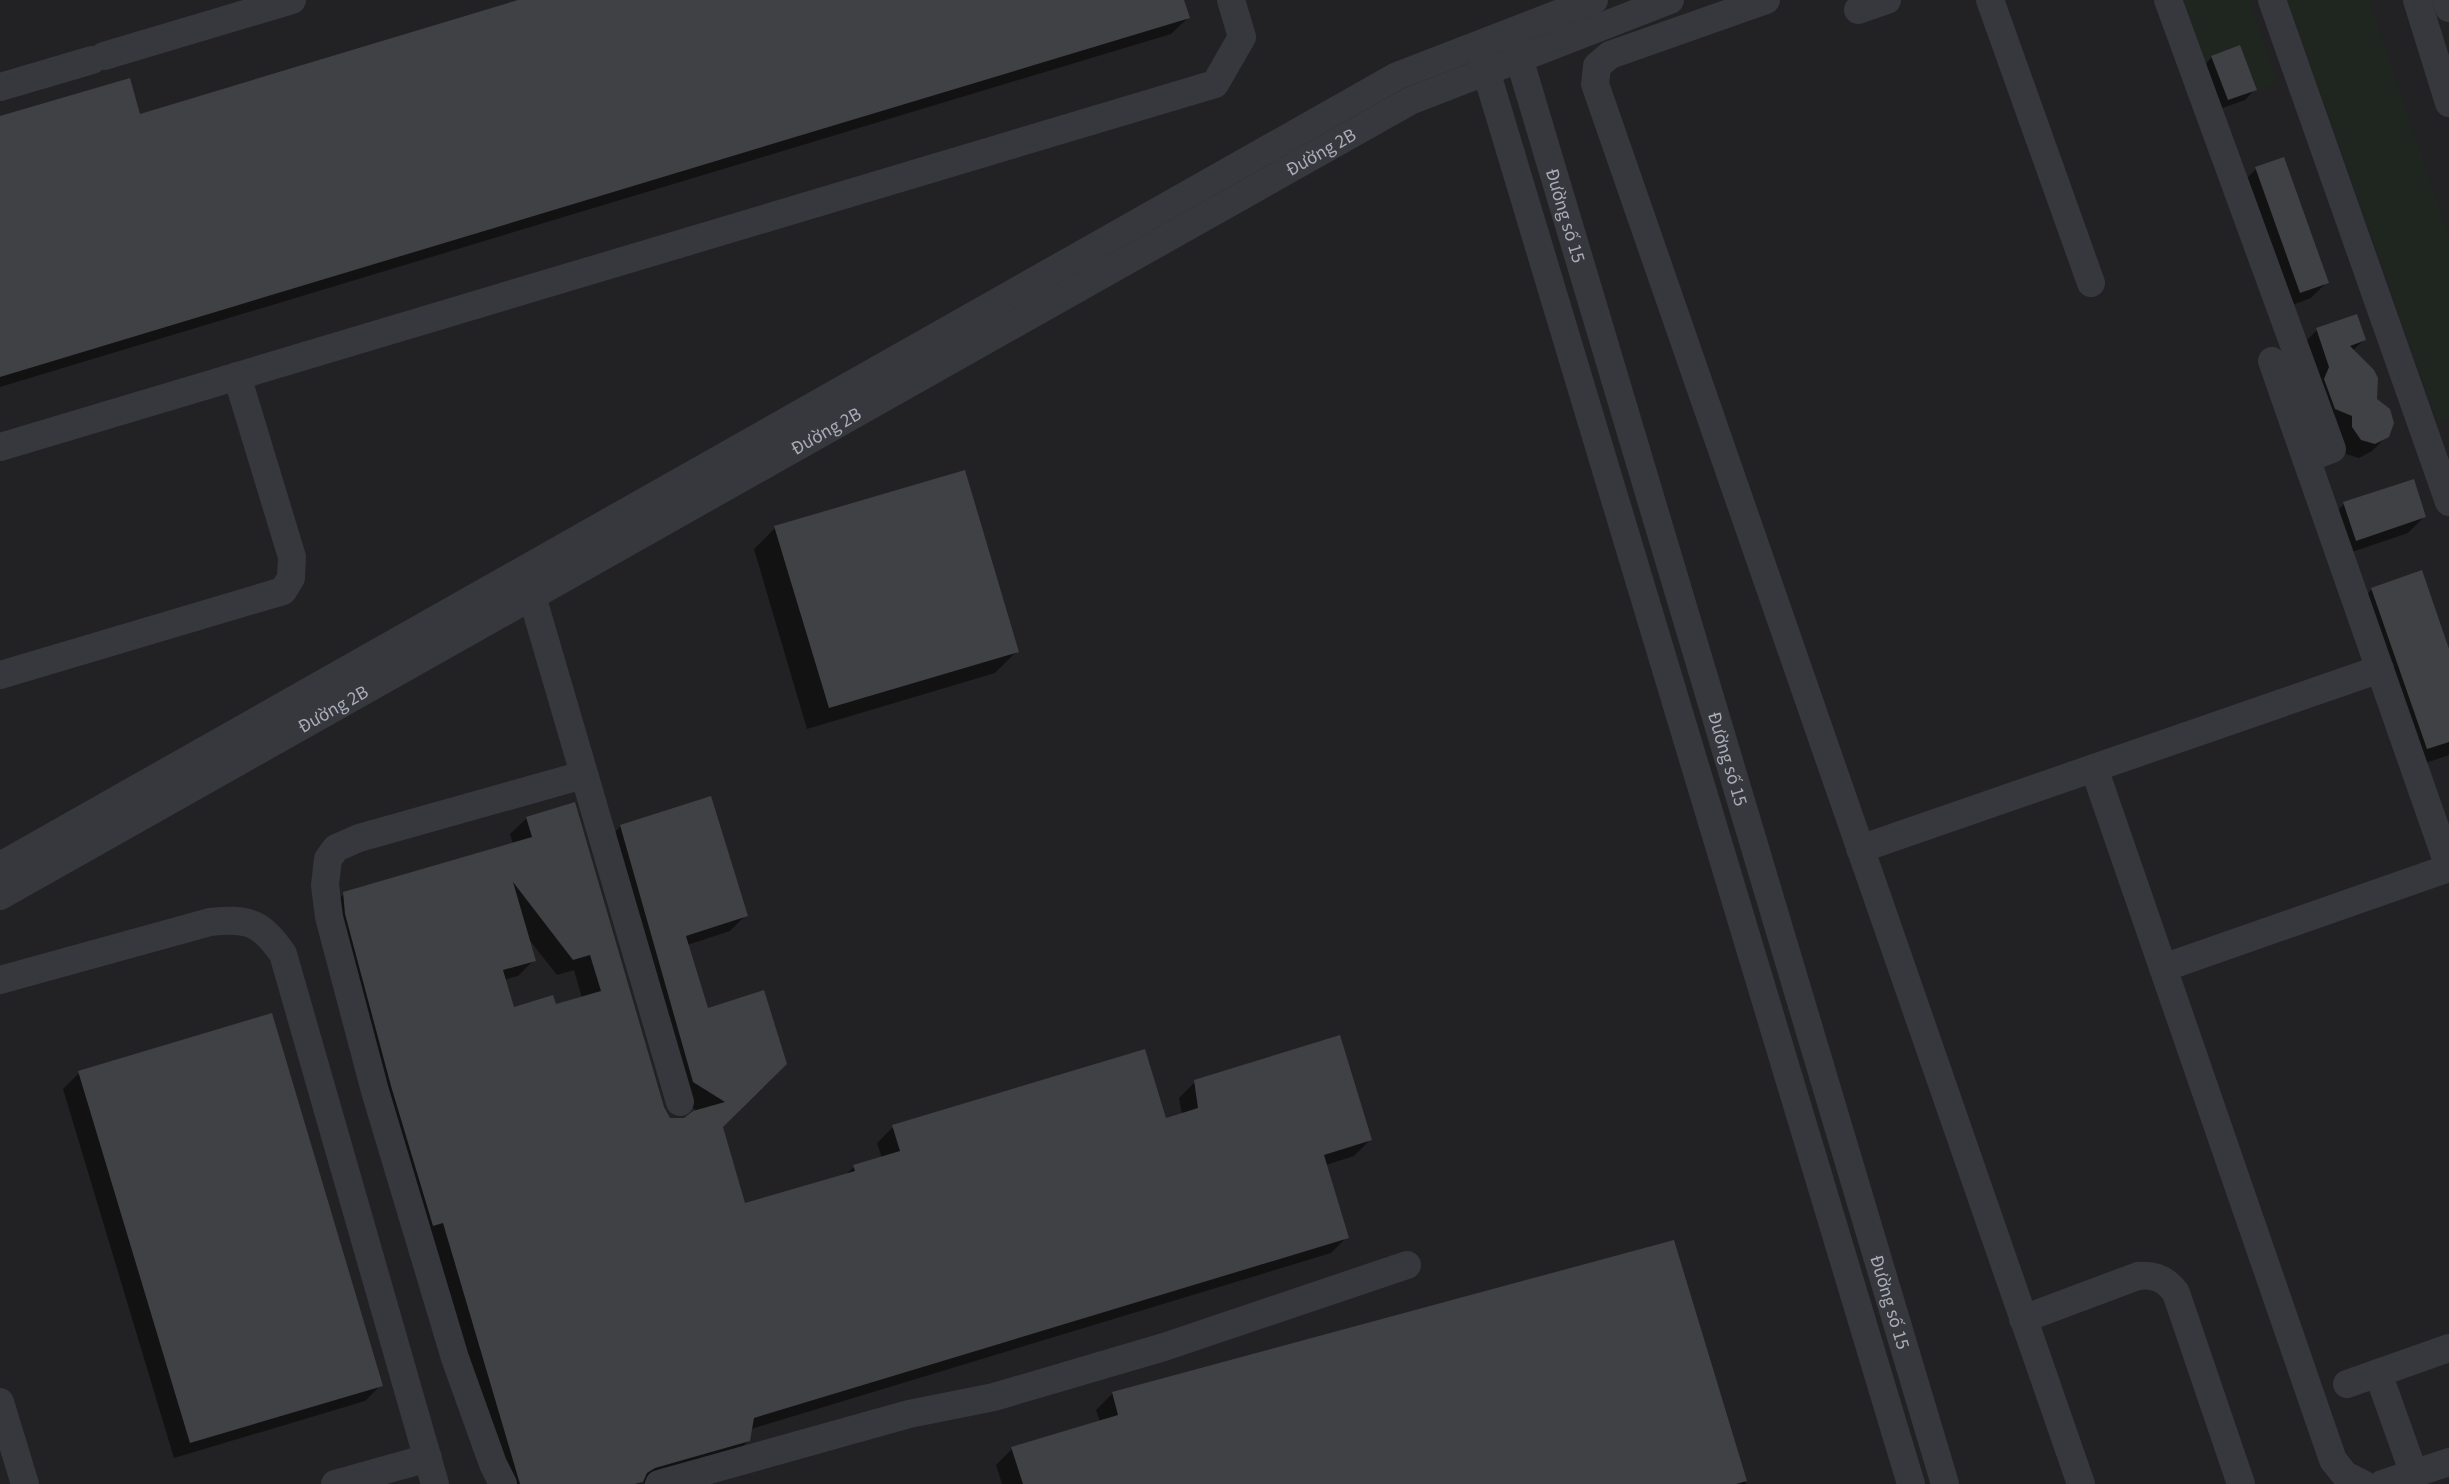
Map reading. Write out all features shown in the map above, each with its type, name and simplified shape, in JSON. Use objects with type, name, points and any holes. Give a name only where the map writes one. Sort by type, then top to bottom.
[{"type":"street","points":[[0,87],[292,0]]},
{"type":"street","points":[[0,447],[1215,84],[1242,37],[1231,0]]},
{"type":"street","name":"Đường 2B","points":[[0,896],[1410,101],[1483,58],[1512,32],[1594,0]]},
{"type":"street","name":"Đường 2B","points":[[0,866],[1397,76],[1483,58],[1519,59],[1670,0]]},
{"type":"street","points":[[1766,0],[1610,55],[1597,66],[1594,78],[2081,1484]]},
{"type":"street","points":[[1858,10],[1887,0]]},
{"type":"street","points":[[1990,0],[2091,283]]},
{"type":"street","points":[[2168,0],[2332,449],[2306,459]]},
{"type":"street","points":[[2272,0],[2441,453],[2449,502]]},
{"type":"street","points":[[2417,0],[2449,103]]},
{"type":"street","points":[[2446,0],[2449,8]]},
{"type":"street","name":"Đường số 15","points":[[1512,32],[1945,1484]]},
{"type":"street","name":"Đường số 15","points":[[1483,58],[1911,1484]]},
{"type":"street","points":[[2163,968],[2449,868],[2442,827],[2380,669],[2272,361]]},
{"type":"street","points":[[0,675],[283,591],[291,578],[292,557],[237,376]]},
{"type":"street","points":[[532,596],[680,1102]]},
{"type":"street","points":[[1860,849],[2380,669]]},
{"type":"street","points":[[2094,768],[2333,1460],[2345,1475],[2363,1484]]},
{"type":"street","points":[[503,1484],[493,1464],[455,1358],[383,1118],[329,917],[325,885],[328,859],[335,848],[583,775]]},
{"type":"street","points":[[0,981],[210,922],[236,919],[256,925],[270,935],[283,954],[432,1471],[335,1484]]},
{"type":"street","points":[[659,1484],[909,1414],[1020,1389],[1164,1347],[1407,1265]]},
{"type":"street","points":[[2023,1319],[2138,1276],[2157,1276],[2166,1281],[2176,1293],[2241,1484]]},
{"type":"street","points":[[2347,1384],[2449,1348]]},
{"type":"street","points":[[2378,1373],[2414,1474]]},
{"type":"street","points":[[0,1402],[25,1484]]},
{"type":"street","points":[[2382,1484],[2449,1462]]},
{"type":"shaded area","points":[[0,0],[2449,0],[2449,1484],[0,1484]]},
{"type":"shaded area","points":[[2179,0],[2249,0],[2278,82],[2257,90],[2240,45],[2211,56],[2213,62],[2204,61]]},
{"type":"shaded area","points":[[2287,0],[2369,0],[2449,236],[2449,420],[2438,422]]},
{"type":"building","points":[[518,0],[1184,0],[1190,18],[0,377],[0,116],[130,78],[140,114]]},
{"type":"building","points":[[2240,45],[2257,90],[2228,100],[2211,56]]},
{"type":"building","points":[[2284,157],[2329,283],[2300,293],[2255,167]]},
{"type":"building","points":[[2357,314],[2366,340],[2350,346],[2374,370],[2378,378],[2377,399],[2390,409],[2394,423],[2389,437],[2375,444],[2361,440],[2352,427],[2352,416],[2335,409],[2324,379],[2329,367],[2316,328]]},
{"type":"building","points":[[965,470],[1019,652],[829,708],[774,526]]},
{"type":"building","points":[[2414,479],[2426,517],[2356,541],[2343,502]]},
{"type":"building","points":[[2422,570],[2449,649],[2449,742],[2427,749],[2371,588]]},
{"type":"building","points":[[711,796],[748,916],[686,936],[708,1008],[764,990],[787,1064],[723,1127],[745,1203],[855,1171],[853,1165],[900,1151],[892,1125],[1145,1049],[1166,1118],[1198,1108],[1194,1080],[1340,1035],[1372,1140],[1324,1155],[1349,1238],[754,1418],[750,1441],[655,1468],[647,1473],[643,1482],[520,1484],[443,1223],[433,1226],[391,1086],[345,914],[343,892],[532,837],[526,817],[575,802],[664,1107],[670,1118],[684,1118],[693,1111],[725,1102],[693,1082],[620,825]],"holes":[[[513,882],[573,960],[590,955],[601,991],[556,1004],[553,995],[514,1007],[503,970],[536,961]]]},
{"type":"building","points":[[272,1013],[383,1386],[190,1443],[78,1071]]},
{"type":"building","points":[[1674,1240],[1747,1481],[1736,1484],[1023,1484],[1011,1447],[1118,1415],[1112,1392]]}]
